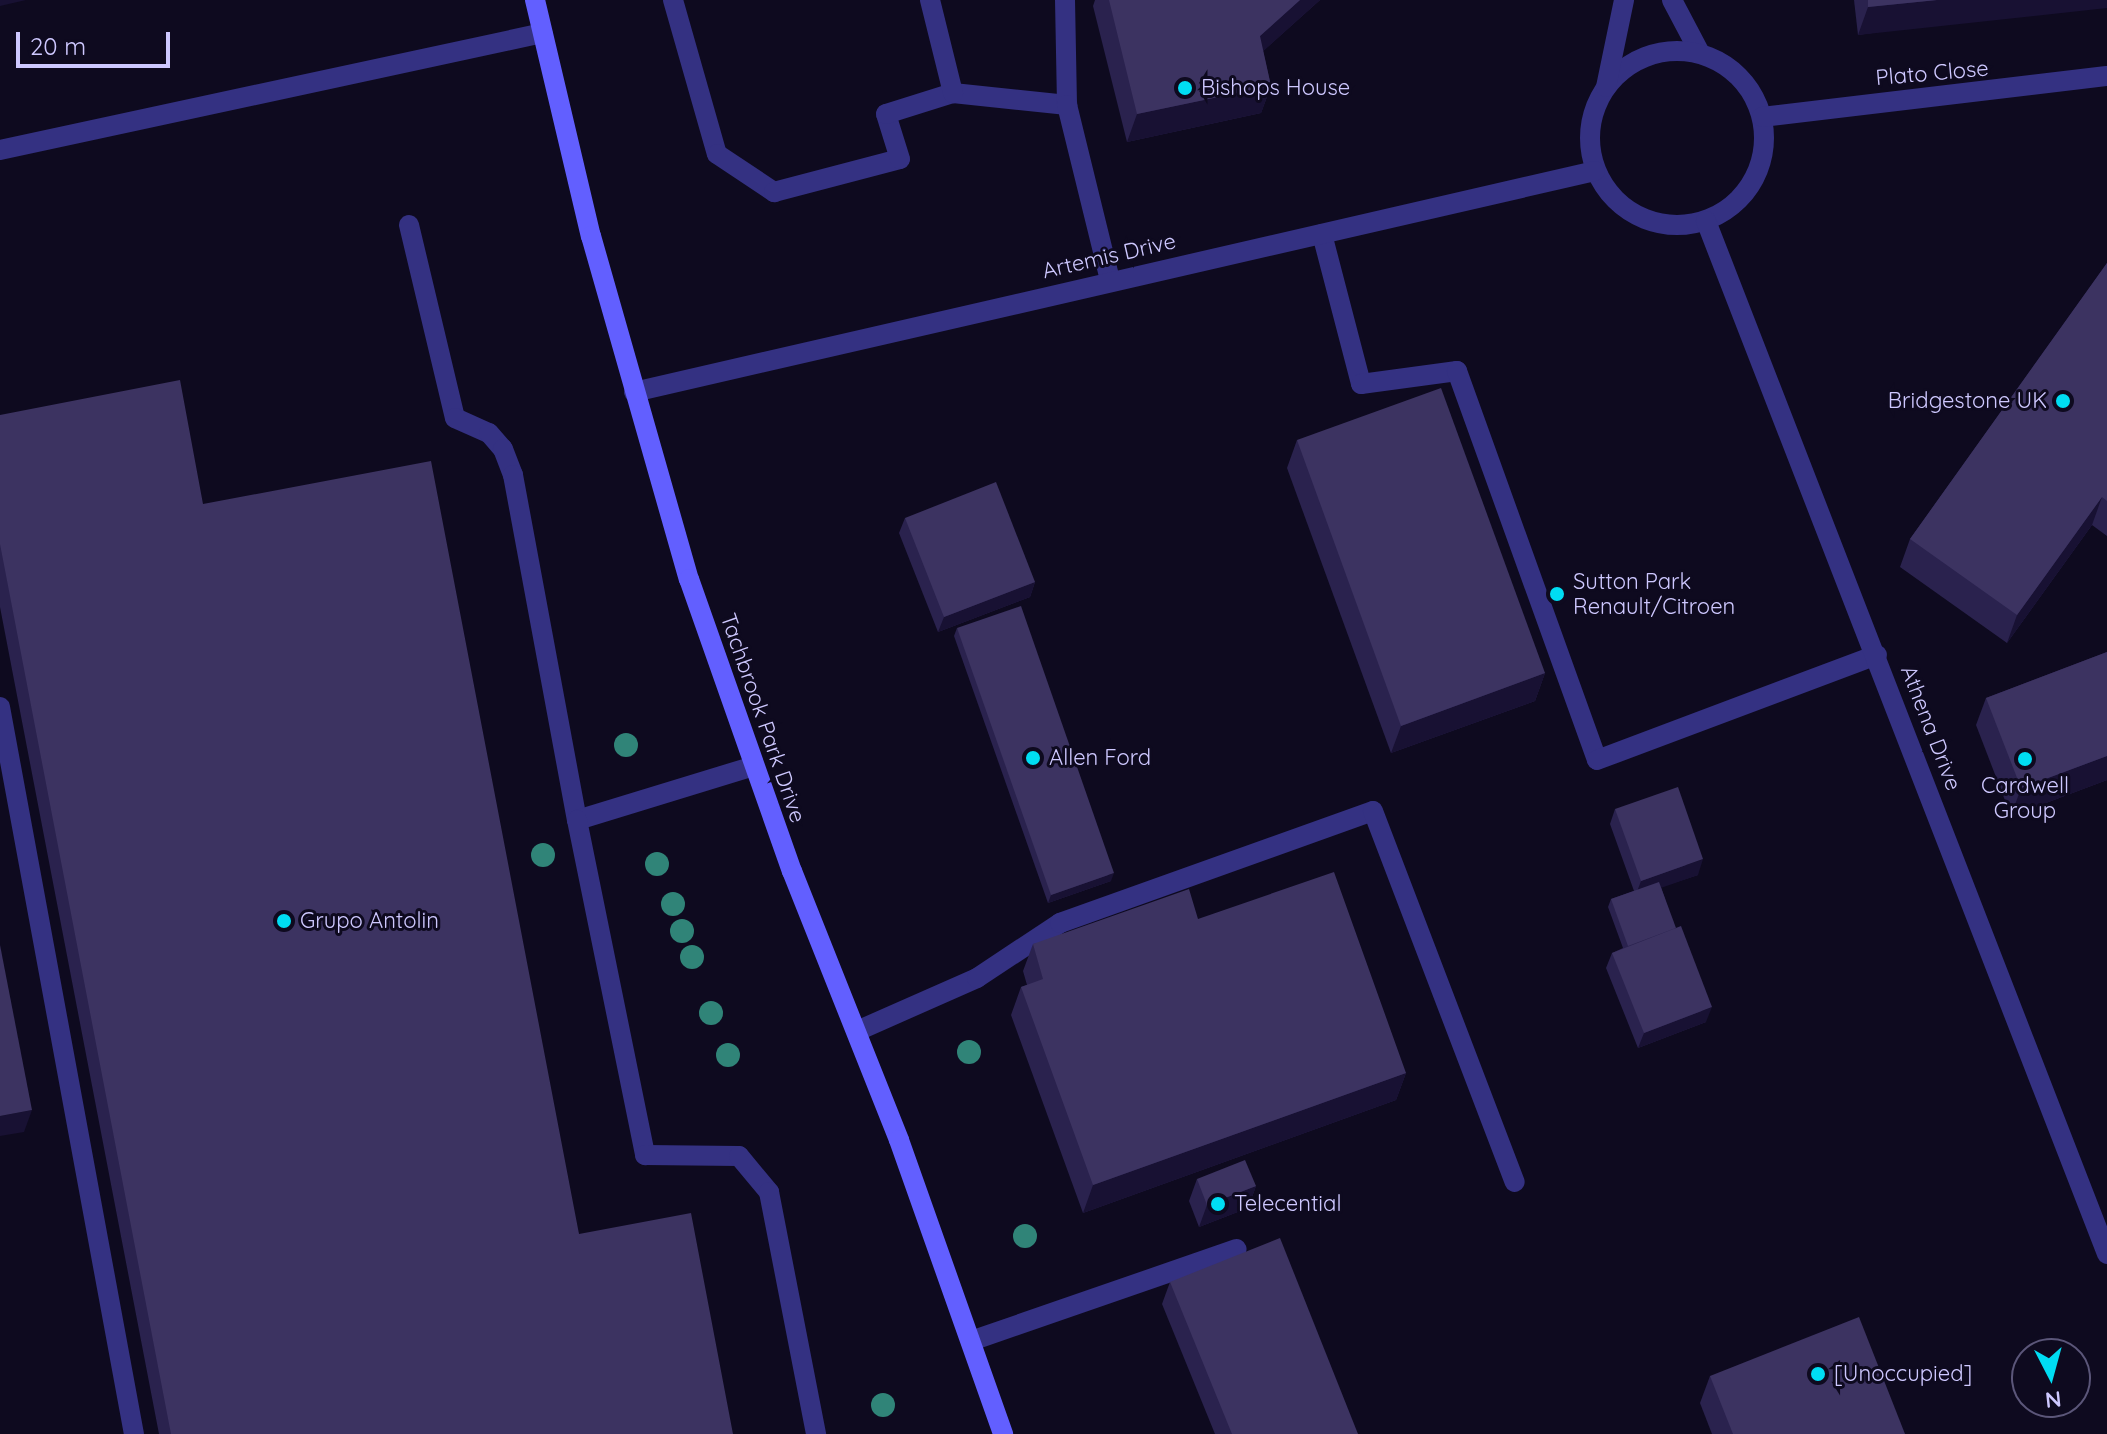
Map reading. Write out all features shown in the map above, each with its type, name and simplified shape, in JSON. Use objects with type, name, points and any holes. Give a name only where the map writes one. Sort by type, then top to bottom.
[{"type":"street","name":"Tachbrook Park Drive","points":[[535,0],[634,392],[689,579],[754,766],[857,1031],[1003,1434]]},
{"type":"street","points":[[673,0],[717,154],[774,192],[900,159],[886,114],[953,93],[1067,105]]},
{"type":"street","points":[[930,0],[953,93]]},
{"type":"street","points":[[1065,0],[1067,105],[1110,280]]},
{"type":"street","points":[[1624,0],[1606,87],[1593,113],[1589,142],[1595,171],[1629,212],[1680,225],[1706,221],[1729,209],[1759,168],[1765,142],[1762,117],[1740,77],[1700,53],[1672,0]]},
{"type":"street","points":[[0,150],[543,33]]},
{"type":"street","points":[[1606,87],[1624,67],[1648,55],[1700,53]]},
{"type":"street","name":"Plato Close","points":[[1762,117],[2107,76]]},
{"type":"street","name":"Artemis Drive","points":[[634,392],[1110,280],[1595,171]]},
{"type":"street","name":"Athena Drive","points":[[1706,221],[2107,1254]]},
{"type":"street","points":[[409,225],[455,418],[489,433],[503,449],[513,475],[577,820],[645,1155],[739,1156],[769,1192],[816,1434]]},
{"type":"street","points":[[1322,234],[1361,384],[1457,371],[1597,760],[1877,655]]},
{"type":"street","points":[[0,707],[134,1434]]},
{"type":"street","points":[[577,820],[754,766]]},
{"type":"street","points":[[857,1031],[977,978],[1060,923],[1373,811],[1515,1182]]},
{"type":"street","points":[[971,1341],[1236,1249]]},
{"type":"building","name":"Bishops House","points":[[1109,0],[1300,0],[1260,36],[1271,86],[1137,114]]},
{"type":"building","points":[[1868,0],[1937,0],[1868,7]]},
{"type":"building","name":"Bridgestone UK","points":[[2107,263],[2107,501],[2102,497],[2017,615],[1910,539]]},
{"type":"building","name":"Grupo Antolin","points":[[180,380],[203,504],[431,461],[579,1234],[691,1213],[733,1434],[171,1434],[0,544],[0,415]]},
{"type":"building","points":[[1441,388],[1545,673],[1401,726],[1297,440]]},
{"type":"building","points":[[996,482],[1035,582],[944,617],[905,518]]},
{"type":"building","name":"Allen Ford","points":[[1021,606],[1114,873],[1051,895],[957,628]]},
{"type":"building","points":[[2107,652],[2107,756],[2021,788],[1986,698]]},
{"type":"building","points":[[1678,787],[1703,859],[1641,881],[1615,809]]},
{"type":"building","points":[[1334,872],[1406,1073],[1093,1185],[1021,987],[1043,979],[1033,944],[1189,889],[1198,919]]},
{"type":"building","points":[[1659,882],[1676,928],[1628,946],[1611,899]]},
{"type":"building","points":[[1681,926],[1712,1007],[1644,1033],[1612,953]]},
{"type":"building","points":[[0,945],[32,1110],[0,1116]]},
{"type":"building","points":[[1245,1160],[1256,1186],[1207,1205],[1197,1179]]},
{"type":"building","points":[[1280,1238],[1358,1434],[1232,1434],[1170,1282]]},
{"type":"building","name":"[Unoccupied]","points":[[1859,1317],[1905,1434],[1733,1434],[1710,1376]]},
{"type":"place","name":"Bishops House","points":[[1185,88]]},
{"type":"place","name":"Bridgestone UK","points":[[2063,401]]},
{"type":"place","name":"Sutton Park Renault/Citroen","points":[[1557,594]]},
{"type":"place","name":"Allen Ford","points":[[1033,758]]},
{"type":"place","name":"Cardwell Group","points":[[2025,759]]},
{"type":"place","name":"Grupo Antolin","points":[[284,921]]},
{"type":"place","name":"Telecential","points":[[1218,1204]]},
{"type":"place","name":"[Unoccupied]","points":[[1818,1374]]}]
